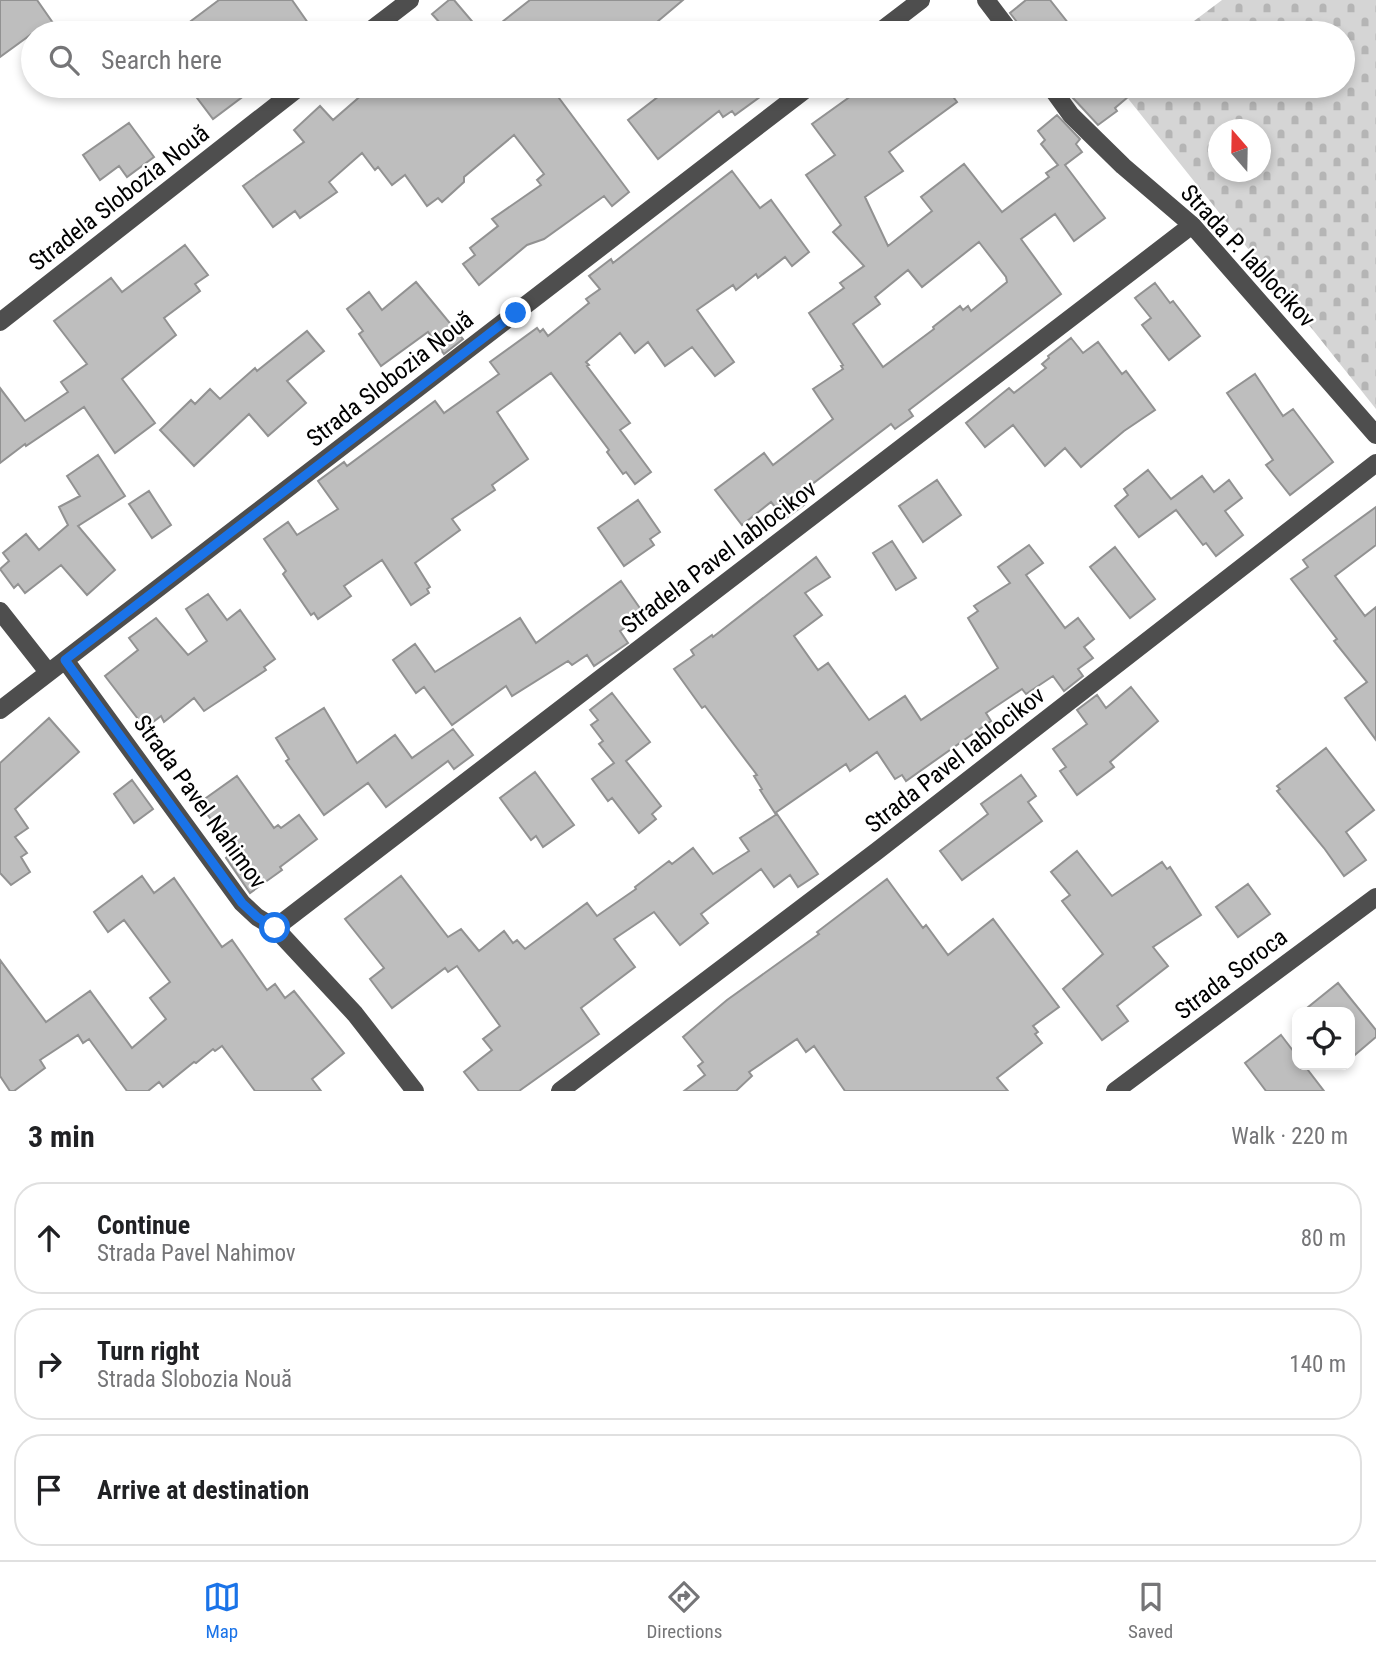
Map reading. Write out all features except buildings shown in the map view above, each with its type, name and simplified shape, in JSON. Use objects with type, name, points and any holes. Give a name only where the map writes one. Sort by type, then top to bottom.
[{"type":"street","points":[[383,21],[410,0]]},
{"type":"street","points":[[894,21],[921,0]]},
{"type":"street","points":[[986,0],[1002,21]]},
{"type":"street","name":"Stradela Slobozia Nouă","points":[[0,323],[286,98]]},
{"type":"street","name":"Strada Slobozia Nouă","points":[[0,710],[794,98]]},
{"type":"street","name":"Strada P. Iablocikov","points":[[1059,98],[1072,115],[1123,166],[1192,225],[1376,435]]},
{"type":"street","name":"Stradela Pavel Iablocikov","points":[[275,928],[1192,225]]},
{"type":"street","name":"Strada Pavel Iablocikov","points":[[560,1091],[877,851],[1376,463]]},
{"type":"street","points":[[0,611],[48,672]]},
{"type":"street","name":"Strada Pavel Nahimov","points":[[65,660],[242,903],[257,917],[275,928],[355,1014],[415,1091]]},
{"type":"street","name":"Strada Soroca","points":[[1115,1091],[1376,897]]},
{"type":"green space","points":[[1222,0],[1376,0],[1376,409],[1128,98],[1355,98],[1355,21],[1194,21]]},
{"type":"route","points":[[275,928],[257,917],[242,903],[65,660],[516,313]]}]
